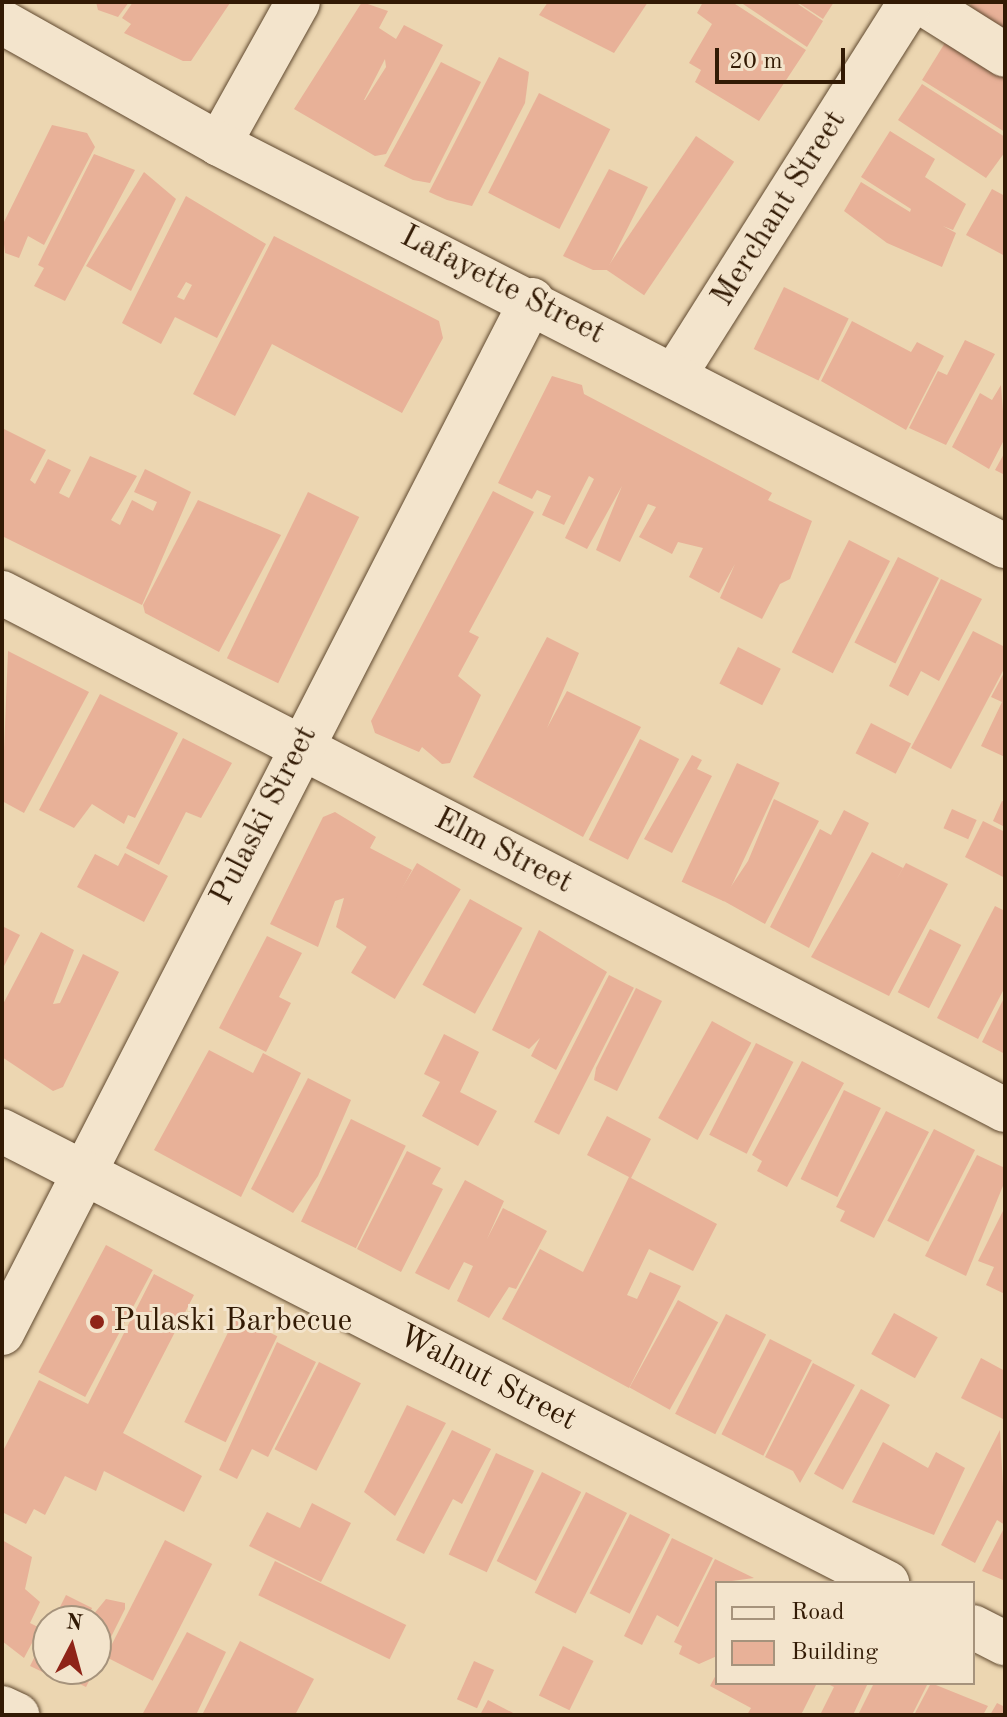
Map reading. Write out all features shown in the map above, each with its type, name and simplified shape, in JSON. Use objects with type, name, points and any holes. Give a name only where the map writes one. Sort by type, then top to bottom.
[{"type":"street","points":[[219,144],[298,2]]},
{"type":"street","name":"Merchant Street","points":[[674,376],[910,2]]},
{"type":"street","points":[[921,2],[1005,55]]},
{"type":"street","name":"Lafayette Street","points":[[2,22],[219,144],[532,300],[1005,546]]},
{"type":"street","name":"Pulaski Street","points":[[2,1333],[532,300]]},
{"type":"street","name":"Elm Street","points":[[2,593],[1005,1110]]},
{"type":"street","name":"Walnut Street","points":[[2,1131],[883,1581]]},
{"type":"street","points":[[975,1628],[1005,1643]]},
{"type":"street","points":[[2,1708],[17,1715]]},
{"type":"building","points":[[96,2],[129,2],[118,17],[98,10]]},
{"type":"building","points":[[133,2],[230,3],[191,61],[183,61],[124,33],[131,24],[122,18]]},
{"type":"building","points":[[362,2],[388,11],[379,28],[396,39],[404,25],[443,45],[386,154],[375,156],[294,109]],"holes":[[[385,59],[386,67],[365,100],[364,100]]]},
{"type":"building","points":[[548,2],[648,2],[614,53],[539,15]]},
{"type":"building","points":[[703,2],[732,2],[806,50],[759,121],[695,82],[701,70],[689,63],[712,24],[697,13]]},
{"type":"building","points":[[740,2],[795,2],[823,21],[807,47]]},
{"type":"building","points":[[797,2],[834,2],[823,19]]},
{"type":"building","points":[[972,2],[1005,2],[1005,34],[968,9]]},
{"type":"building","points":[[948,38],[1005,75],[1005,132],[922,80]]},
{"type":"building","points":[[499,57],[529,72],[525,103],[472,206],[447,200],[429,192]]},
{"type":"building","points":[[441,62],[481,82],[430,183],[413,180],[384,166]]},
{"type":"building","points":[[922,84],[1005,137],[1005,152],[986,178],[898,120]]},
{"type":"building","points":[[539,93],[610,129],[559,229],[488,193]]},
{"type":"building","points":[[52,125],[87,133],[95,147],[44,245],[28,236],[19,258],[5,253],[2,226]]},
{"type":"building","points":[[890,131],[935,159],[925,177],[966,204],[953,230],[943,226],[956,233],[942,267],[887,243],[844,211],[861,182],[910,212],[911,209],[861,177]]},
{"type":"building","points":[[696,136],[734,162],[644,295],[606,269]]},
{"type":"building","points":[[94,154],[135,170],[65,301],[34,286],[44,268],[38,265]]},
{"type":"building","points":[[609,169],[648,187],[607,270],[593,270],[563,256]]},
{"type":"building","points":[[144,172],[176,199],[131,291],[86,266]]},
{"type":"building","points":[[992,189],[1005,196],[1005,256],[966,235]]},
{"type":"building","points":[[186,196],[266,244],[217,338],[175,317],[161,344],[122,323]],"holes":[[[186,282],[192,285],[184,300],[177,297]]]},
{"type":"building","points":[[274,236],[439,321],[443,338],[402,413],[272,344],[235,416],[193,394]]},
{"type":"building","points":[[784,287],[849,319],[818,381],[754,349]]},
{"type":"building","points":[[852,321],[911,352],[917,342],[944,356],[906,430],[821,381]]},
{"type":"building","points":[[965,340],[995,354],[946,445],[909,428],[938,371],[947,375]]},
{"type":"building","points":[[552,376],[582,385],[584,394],[772,493],[768,500],[812,521],[790,579],[780,584],[762,619],[720,598],[735,564],[719,593],[689,577],[703,548],[678,542],[672,554],[639,537],[656,507],[648,504],[620,562],[596,550],[622,486],[587,549],[565,538],[594,479],[589,476],[564,525],[542,515],[551,496],[537,490],[532,499],[498,483]]},
{"type":"building","points":[[1001,385],[1005,438],[989,469],[952,447],[980,393],[992,400]]},
{"type":"building","points":[[2,428],[46,450],[30,480],[35,484],[48,459],[71,470],[59,493],[69,498],[90,456],[137,476],[111,520],[120,525],[132,500],[153,511],[157,502],[134,492],[145,469],[191,492],[142,605],[2,536]]},
{"type":"building","points":[[1005,452],[1005,475],[995,470]]},
{"type":"building","points":[[493,491],[534,512],[469,632],[479,637],[458,676],[481,695],[450,763],[442,764],[422,747],[419,752],[375,733],[371,721]]},
{"type":"building","points":[[308,492],[359,517],[278,683],[227,658]]},
{"type":"building","points":[[198,500],[281,535],[219,652],[145,613],[143,605]]},
{"type":"building","points":[[849,540],[890,561],[833,673],[792,652]]},
{"type":"building","points":[[898,557],[939,578],[895,663],[854,643]]},
{"type":"building","points":[[941,579],[982,599],[939,681],[921,671],[908,696],[889,686]]},
{"type":"building","points":[[973,631],[1005,647],[1005,667],[951,769],[911,748]]},
{"type":"building","points":[[547,637],[579,653],[547,728],[567,691],[641,727],[583,837],[473,777]]},
{"type":"building","points":[[738,647],[781,669],[762,705],[719,684]]},
{"type":"building","points":[[8,651],[89,692],[24,813],[2,801]]},
{"type":"building","points":[[1005,671],[1005,757],[981,746],[1002,702],[991,697]]},
{"type":"building","points":[[100,694],[178,733],[135,818],[128,815],[124,824],[92,804],[74,828],[39,810]]},
{"type":"building","points":[[871,723],[911,743],[896,774],[856,753]]},
{"type":"building","points":[[183,738],[232,763],[201,818],[186,812],[159,865],[126,848]]},
{"type":"building","points":[[640,739],[679,759],[628,860],[589,840]]},
{"type":"building","points":[[692,755],[702,760],[697,769],[712,776],[672,853],[644,839]]},
{"type":"building","points":[[737,763],[780,783],[724,902],[682,882]]},
{"type":"building","points":[[774,799],[819,821],[765,924],[722,900],[748,861]]},
{"type":"building","points":[[1002,801],[1005,802],[1005,827],[993,821]]},
{"type":"building","points":[[952,809],[977,820],[968,839],[943,828]]},
{"type":"building","points":[[844,810],[869,823],[809,948],[770,927],[820,829],[831,835]]},
{"type":"building","points":[[335,812],[376,837],[370,848],[412,870],[370,949],[336,927],[344,898],[335,901],[318,947],[270,924],[323,817]]},
{"type":"building","points":[[983,821],[1005,832],[1005,878],[965,857]]},
{"type":"building","points":[[872,852],[903,868],[894,884],[906,863],[948,884],[889,996],[811,957]]},
{"type":"building","points":[[125,853],[168,876],[144,922],[77,887],[95,854],[118,866]]},
{"type":"building","points":[[417,863],[461,889],[395,999],[351,973]]},
{"type":"building","points":[[470,899],[522,928],[475,1014],[422,985]]},
{"type":"building","points":[[995,906],[1005,911],[1005,987],[978,1039],[937,1018]]},
{"type":"building","points":[[2,926],[20,935],[2,970]]},
{"type":"building","points":[[930,929],[961,945],[929,1008],[898,992]]},
{"type":"building","points":[[539,930],[607,972],[556,1070],[531,1056],[540,1038],[529,1049],[492,1030]]},
{"type":"building","points":[[41,932],[74,950],[53,1004],[60,1003],[83,954],[119,972],[63,1087],[53,1091],[2,1057],[2,1006]]},
{"type":"building","points":[[267,936],[302,953],[279,997],[291,1003],[266,1052],[219,1028]]},
{"type":"building","points":[[609,975],[634,988],[559,1135],[534,1122]]},
{"type":"building","points":[[636,988],[662,1001],[617,1091],[594,1080],[596,1068]]},
{"type":"building","points":[[1005,996],[1005,1054],[982,1042]]},
{"type":"building","points":[[712,1021],[751,1043],[698,1140],[658,1118]]},
{"type":"building","points":[[444,1034],[479,1052],[460,1092],[497,1111],[478,1146],[422,1116],[440,1082],[424,1074]]},
{"type":"building","points":[[756,1043],[793,1062],[747,1154],[709,1135]]},
{"type":"building","points":[[209,1050],[253,1073],[263,1053],[301,1073],[241,1197],[154,1150]]},
{"type":"building","points":[[802,1061],[844,1083],[787,1187],[757,1171],[762,1161],[752,1155]]},
{"type":"building","points":[[308,1078],[351,1100],[318,1176],[293,1213],[251,1189]]},
{"type":"building","points":[[844,1090],[881,1108],[837,1197],[801,1179]]},
{"type":"building","points":[[886,1111],[929,1132],[874,1238],[840,1221],[845,1211],[836,1207]]},
{"type":"building","points":[[607,1116],[651,1139],[631,1178],[717,1224],[693,1271],[649,1249],[627,1295],[637,1299],[650,1272],[681,1286],[629,1388],[502,1319],[540,1249],[583,1272],[629,1177],[587,1155]]},
{"type":"building","points":[[351,1119],[406,1146],[356,1248],[301,1221]]},
{"type":"building","points":[[934,1129],[975,1150],[928,1242],[887,1221]]},
{"type":"building","points":[[407,1151],[441,1168],[432,1184],[443,1189],[401,1272],[357,1249]]},
{"type":"building","points":[[977,1155],[1005,1168],[1005,1181],[966,1276],[925,1256]]},
{"type":"building","points":[[465,1180],[504,1201],[487,1239],[503,1208],[547,1231],[516,1289],[509,1287],[489,1318],[457,1301],[473,1266],[464,1262],[449,1290],[415,1273]]},
{"type":"building","points":[[1005,1207],[1005,1294],[986,1285],[994,1267],[978,1261]]},
{"type":"building","name":"Pulaski Barbecue","points":[[106,1245],[153,1270],[85,1397],[38,1372]]},
{"type":"building","points":[[154,1274],[194,1295],[123,1433],[202,1476],[184,1512],[104,1471],[96,1491],[65,1476],[45,1515],[34,1509],[26,1524],[2,1512],[2,1453],[39,1380],[88,1404]]},
{"type":"building","points":[[678,1300],[718,1322],[670,1410],[630,1387]]},
{"type":"building","points":[[894,1313],[938,1337],[915,1378],[871,1354]]},
{"type":"building","points":[[726,1314],[766,1334],[715,1434],[675,1414]]},
{"type":"building","points":[[236,1316],[277,1336],[226,1442],[184,1422]]},
{"type":"building","points":[[770,1339],[812,1360],[763,1456],[721,1434]]},
{"type":"building","points":[[277,1342],[316,1362],[268,1457],[252,1449],[237,1479],[219,1470]]},
{"type":"building","points":[[981,1358],[1005,1371],[1005,1420],[961,1398]]},
{"type":"building","points":[[319,1362],[361,1383],[316,1471],[275,1449]]},
{"type":"building","points":[[813,1363],[855,1385],[800,1483],[793,1471],[765,1457]]},
{"type":"building","points":[[861,1389],[890,1405],[843,1490],[814,1474]]},
{"type":"building","points":[[407,1405],[446,1423],[395,1516],[364,1492]]},
{"type":"building","points":[[452,1430],[491,1449],[462,1504],[453,1499],[424,1554],[396,1540]]},
{"type":"building","points":[[1000,1430],[1005,1525],[997,1520],[975,1563],[941,1545]]},
{"type":"building","points":[[883,1442],[928,1468],[936,1452],[965,1468],[934,1535],[852,1502]]},
{"type":"building","points":[[496,1453],[534,1471],[487,1572],[449,1555]]},
{"type":"building","points":[[542,1472],[581,1492],[536,1581],[497,1561]]},
{"type":"building","points":[[586,1492],[627,1513],[576,1614],[535,1593]]},
{"type":"building","points":[[312,1503],[351,1523],[321,1582],[249,1546],[267,1512],[300,1528]]},
{"type":"building","points":[[630,1514],[670,1534],[630,1614],[590,1593]]},
{"type":"building","points":[[1005,1526],[1005,1579],[1003,1580],[982,1571]]},
{"type":"building","points":[[672,1538],[713,1558],[678,1627],[657,1615],[642,1645],[624,1636]]},
{"type":"building","points":[[2,1540],[32,1557],[25,1589],[40,1602],[32,1605],[32,1643],[24,1658],[2,1641]]},
{"type":"building","points":[[165,1540],[212,1564],[153,1681],[112,1660],[112,1644]]},
{"type":"building","points":[[715,1559],[754,1578],[715,1581],[715,1657],[699,1664],[679,1654],[682,1646],[674,1642]]},
{"type":"building","points":[[275,1561],[406,1625],[390,1659],[258,1595]]},
{"type":"building","points":[[66,1595],[86,1605],[61,1605]]},
{"type":"building","points":[[106,1599],[125,1603],[112,1635],[112,1605],[101,1605]]},
{"type":"building","points":[[187,1632],[226,1652],[196,1715],[142,1715]]},
{"type":"building","points":[[240,1641],[314,1679],[295,1715],[202,1715]]},
{"type":"building","points":[[563,1646],[594,1661],[569,1710],[539,1695]]},
{"type":"building","points":[[474,1661],[494,1670],[477,1708],[457,1699]]},
{"type":"building","points":[[715,1677],[715,1685],[816,1685],[801,1715],[747,1715],[751,1708],[710,1686]]},
{"type":"building","points":[[830,1685],[867,1685],[853,1715],[820,1715],[834,1687]]},
{"type":"building","points":[[873,1685],[927,1685],[912,1715],[858,1715]]},
{"type":"building","points":[[930,1685],[988,1706],[983,1715],[914,1715]]},
{"type":"building","points":[[488,1700],[517,1715],[480,1715]]},
{"type":"building","points":[[997,1703],[1005,1707],[1005,1715],[990,1715]]},
{"type":"place","name":"Pulaski Barbecue","points":[[97,1322]]}]
